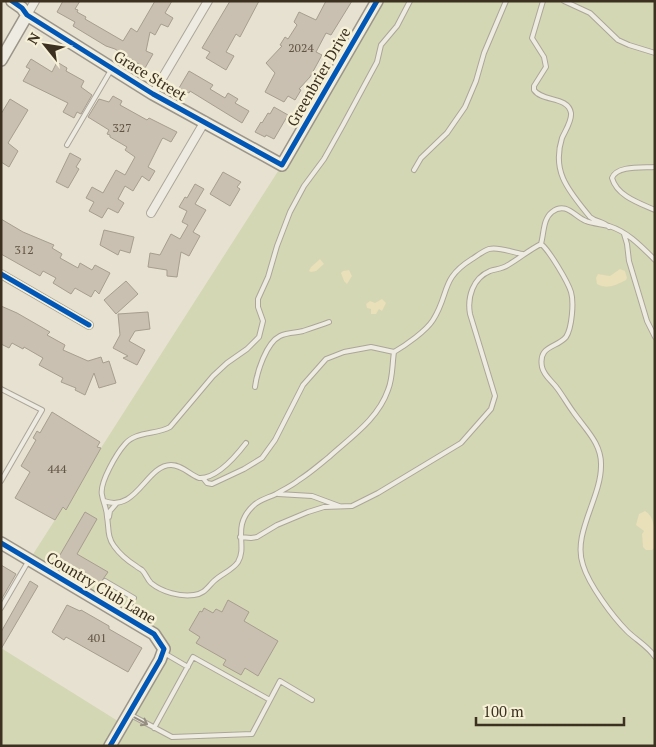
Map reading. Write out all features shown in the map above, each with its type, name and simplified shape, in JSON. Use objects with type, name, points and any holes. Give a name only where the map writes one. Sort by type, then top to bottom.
[{"type":"street","name":"Grace Street","points":[[12,1],[22,8],[27,15],[153,94],[282,165]]},
{"type":"street","points":[[1,60],[35,1]]},
{"type":"street","points":[[153,94],[208,1]]},
{"type":"street","name":"Greenbrier Drive","points":[[282,165],[377,1]]},
{"type":"street","points":[[151,212],[204,122]]},
{"type":"street","points":[[1,274],[89,325]]},
{"type":"street","name":"Country Club Lane","points":[[1,543],[154,634],[164,649],[164,653]]},
{"type":"street","points":[[110,746],[127,713],[164,653]]},
{"type":"lane","points":[[342,507],[312,496],[286,493],[261,499],[243,520],[240,529],[240,558],[237,564],[220,576],[201,594],[186,596],[166,591],[150,582],[143,571],[128,560],[113,544],[109,535],[108,520],[101,490],[119,453],[129,441],[136,436],[165,430],[170,427],[213,376],[259,337],[263,321],[258,306],[258,299],[268,277],[290,212],[304,186],[324,159],[343,125],[376,62],[381,45],[397,26],[410,1]]},
{"type":"lane","points":[[414,170],[421,158],[447,132],[465,107],[476,81],[484,53],[506,1]]},
{"type":"lane","points":[[543,1],[532,38],[544,57],[546,67],[534,86],[534,90],[541,96],[565,104],[571,113],[571,118],[560,146],[559,169],[563,181],[594,221],[601,221],[629,236],[655,260]]},
{"type":"lane","points":[[564,1],[590,13],[618,40],[655,53]]},
{"type":"lane","points":[[67,145],[112,68]]},
{"type":"lane","points":[[655,167],[621,170],[615,172],[612,178],[614,183],[629,198],[655,210]]},
{"type":"lane","points":[[240,536],[257,537],[277,525],[316,509],[352,506],[374,496],[456,447],[491,409],[494,402],[494,389],[470,314],[468,302],[477,282],[483,275],[503,268],[541,244],[548,218],[553,211],[559,208],[568,209],[586,221],[610,226]]},
{"type":"lane","points":[[620,231],[625,236],[629,261],[647,321],[655,337]]},
{"type":"lane","points":[[541,244],[568,287],[573,302],[570,326],[566,336],[548,348],[542,359],[542,366],[544,373],[556,386],[596,443],[602,466],[596,494],[581,542],[580,554],[583,566],[606,605],[618,621],[632,636],[649,649],[655,657]]},
{"type":"lane","points":[[276,494],[320,465],[376,414],[388,390],[394,352],[427,327],[437,312],[450,277],[468,262],[489,249],[497,248],[523,254]]},
{"type":"lane","points":[[254,387],[262,361],[276,338],[329,322]]},
{"type":"lane","points":[[104,500],[110,503],[129,497],[140,489],[162,466],[176,465],[212,484],[244,469],[262,458],[275,440],[302,385],[326,358],[344,352],[371,347],[394,352]]},
{"type":"lane","points":[[1,389],[42,410],[1,481]]},
{"type":"lane","points":[[203,478],[229,462],[246,443]]},
{"type":"lane","points":[[108,520],[110,511],[118,502]]},
{"type":"lane","points":[[1,608],[29,560]]},
{"type":"lane","points":[[95,599],[105,581],[134,598],[124,616]]},
{"type":"lane","points":[[164,653],[188,667]]},
{"type":"lane","points":[[154,728],[193,657],[270,700]]},
{"type":"lane","points":[[127,713],[172,738],[252,734],[280,681],[312,700]]},
{"type":"green space","points":[[377,1],[655,1],[655,746],[1,746],[1,648],[121,723],[161,645],[30,559],[282,165]]},
{"type":"sand","points":[[320,259],[324,264],[316,271],[309,271],[311,267]]},
{"type":"sand","points":[[620,269],[625,271],[626,280],[608,287],[597,284],[596,278],[598,274],[610,276]]},
{"type":"sand","points":[[349,270],[352,276],[347,284],[341,273]]},
{"type":"sand","points":[[382,299],[386,303],[382,311],[379,309],[376,314],[371,314],[371,309],[367,308],[366,304],[370,301],[375,303]]},
{"type":"sand","points":[[645,511],[649,514],[654,527],[655,547],[652,550],[646,550],[643,547],[642,534],[644,531],[636,525],[639,514]]},
{"type":"building","points":[[63,1],[80,1],[75,9],[78,10],[77,12],[86,17],[85,19],[123,41],[131,28],[137,32],[155,1],[172,1],[165,13],[173,18],[168,27],[161,24],[155,35],[150,32],[146,51],[153,54],[145,68],[73,26],[75,22],[57,12]]},
{"type":"building","points":[[230,1],[259,1],[240,37],[236,34],[226,52],[234,56],[226,70],[206,58],[210,52],[202,48]]},
{"type":"building","points":[[326,1],[352,1],[331,35],[326,33],[316,52],[322,55],[310,77],[299,89],[301,90],[295,100],[288,96],[284,102],[265,92],[275,73],[266,63],[282,46],[280,45],[285,37],[288,39],[297,25],[294,22],[299,12],[316,20]]},
{"type":"building","points":[[31,59],[52,72],[57,62],[67,68],[66,71],[84,81],[81,87],[92,95],[81,114],[77,112],[74,118],[63,112],[68,103],[23,81],[30,69],[26,67]]},
{"type":"building","points":[[189,71],[213,85],[210,89],[225,98],[228,93],[238,99],[235,103],[249,111],[242,123],[190,91],[189,93],[179,88]]},
{"type":"building","points":[[113,96],[122,101],[120,105],[147,120],[149,118],[177,132],[171,142],[162,139],[148,167],[155,171],[149,181],[142,176],[133,191],[125,186],[118,199],[124,203],[118,213],[108,208],[102,218],[89,211],[94,202],[86,198],[92,187],[103,193],[116,170],[125,175],[135,157],[125,150],[127,147],[107,134],[109,130],[88,117],[99,99],[109,102]]},
{"type":"building","points":[[10,99],[28,110],[8,143],[18,151],[9,167],[1,162],[1,114]]},
{"type":"building","points":[[274,107],[288,115],[274,139],[255,132]]},
{"type":"building","points":[[70,153],[81,159],[76,167],[79,169],[68,188],[56,182]]},
{"type":"building","points":[[223,172],[241,182],[237,187],[240,189],[230,206],[210,194]]},
{"type":"building","points":[[195,184],[204,189],[195,204],[206,210],[193,232],[200,236],[189,256],[181,252],[177,277],[167,276],[167,270],[148,267],[150,253],[160,255],[171,234],[180,239],[188,225],[182,222],[187,211],[179,207]]},
{"type":"building","points":[[1,219],[23,232],[54,245],[52,248],[62,254],[60,258],[78,268],[80,263],[92,270],[95,265],[110,273],[99,294],[95,290],[91,297],[75,288],[71,294],[53,283],[56,278],[43,271],[40,276],[1,254]]},
{"type":"building","points":[[104,230],[134,237],[130,253],[120,250],[118,255],[100,245]]},
{"type":"building","points":[[126,281],[138,294],[116,314],[104,300]]},
{"type":"building","points":[[1,306],[50,332],[47,335],[65,345],[63,350],[88,361],[101,357],[103,363],[109,361],[116,383],[99,388],[94,373],[85,395],[75,390],[76,388],[61,382],[63,378],[39,365],[43,358],[24,347],[23,349],[12,343],[9,348],[1,344]]},
{"type":"building","points":[[148,312],[150,329],[135,331],[129,341],[145,350],[137,365],[123,358],[128,356],[113,348],[120,335],[118,314]]},
{"type":"building","points":[[52,412],[100,442],[97,447],[101,448],[66,510],[63,507],[55,520],[15,498],[30,472],[21,466],[36,440],[33,438],[37,431],[40,433]]},
{"type":"building","points":[[85,512],[97,519],[77,554],[108,572],[99,585],[57,560]]},
{"type":"building","points":[[1,565],[16,574],[1,600]]},
{"type":"building","points":[[30,581],[38,586],[1,649],[1,632]]},
{"type":"building","points":[[228,600],[249,612],[244,621],[278,641],[258,676],[245,668],[241,675],[223,665],[226,660],[196,643],[200,637],[189,630],[200,611],[202,612],[204,608],[213,613],[216,609],[222,612]]},
{"type":"building","points":[[67,605],[81,610],[109,626],[109,629],[142,648],[128,672],[66,637],[64,640],[52,632]]},
{"type":"cycle path","points":[[12,1],[22,8],[27,15],[153,94],[282,165],[377,1]]},
{"type":"cycle path","points":[[1,274],[89,325]]},
{"type":"cycle path","points":[[1,543],[154,634],[164,649],[160,660],[110,746]]}]
